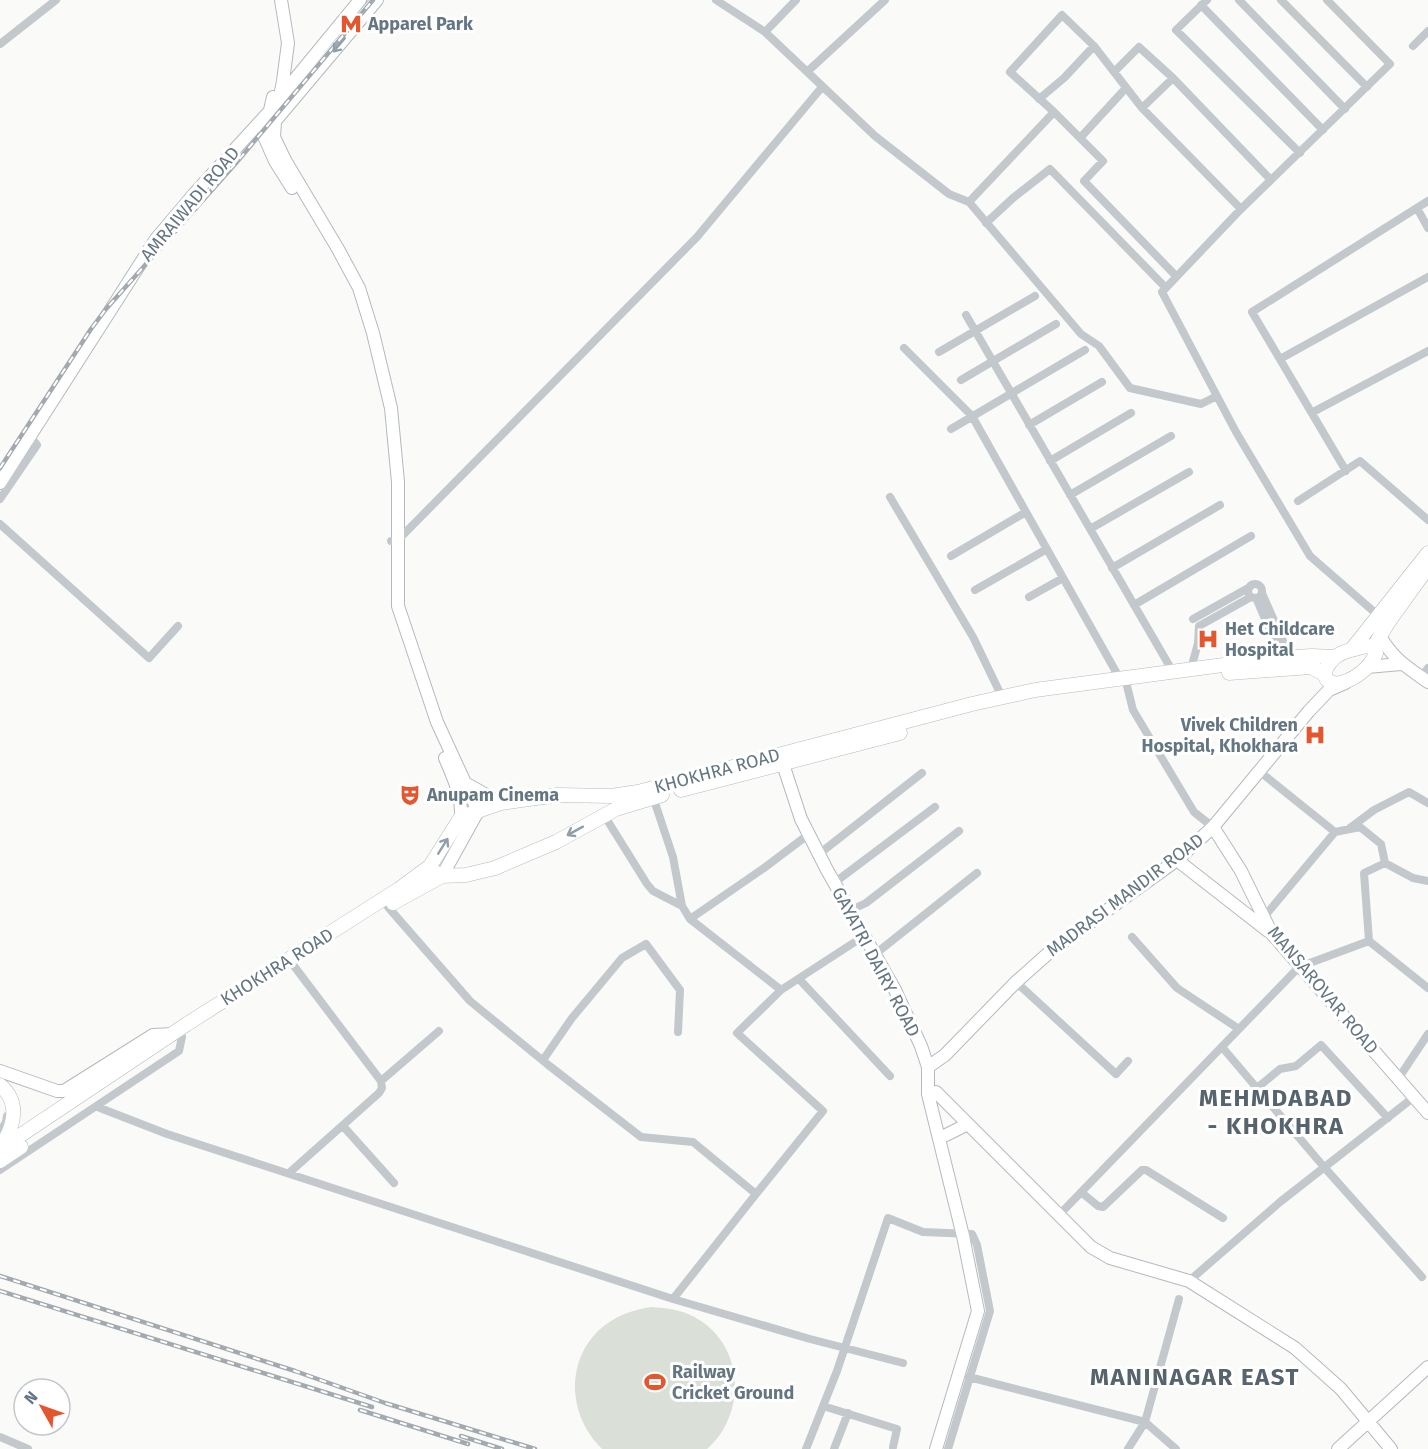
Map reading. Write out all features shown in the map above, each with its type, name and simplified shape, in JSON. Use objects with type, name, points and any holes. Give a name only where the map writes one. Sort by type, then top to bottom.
[{"type":"main road","points":[[1345,683],[1367,667],[1376,653],[1383,619],[1428,553]]},
{"type":"main road","points":[[1352,649],[1383,619],[1428,567]]},
{"type":"main road","points":[[1326,677],[1333,657],[1377,642]]},
{"type":"main road","name":"KHOKHRA ROAD","points":[[180,1034],[442,876],[466,875],[495,868],[556,842],[638,792],[999,706],[1173,672],[1286,658],[1333,657]]},
{"type":"main road","name":"KHOKHRA ROAD","points":[[162,1046],[399,889],[430,866],[461,817],[501,803],[558,795],[610,807],[653,797],[1002,697],[1035,690],[1311,667],[1335,684],[1345,683]]},
{"type":"main road","points":[[0,1149],[162,1046]]},
{"type":"main road","points":[[0,1161],[162,1046]]},
{"type":"main road","points":[[0,1085],[10,1096],[14,1115],[9,1135],[0,1149]]},
{"type":"street","points":[[0,44],[56,0]]},
{"type":"street","points":[[274,0],[281,44],[271,118],[274,137],[285,169]]},
{"type":"street","points":[[264,136],[283,81],[288,43],[281,0]]},
{"type":"street","points":[[278,99],[360,0]]},
{"type":"street","points":[[271,118],[377,0]]},
{"type":"street","points":[[716,0],[765,32],[875,136],[949,194],[969,202],[1081,334],[1099,346],[1130,388],[1201,404],[1217,396]]},
{"type":"street","points":[[765,32],[796,0]]},
{"type":"street","points":[[808,71],[885,0]]},
{"type":"street","points":[[1239,0],[1345,109]]},
{"type":"street","points":[[1281,0],[1368,87]]},
{"type":"street","points":[[1327,0],[1390,64],[1241,209],[1162,292],[1236,432],[1311,556],[1383,619]]},
{"type":"street","points":[[1300,153],[1176,30],[1204,3],[1323,130]]},
{"type":"street","points":[[1176,276],[1084,181],[1103,161],[1010,72],[1062,15],[1094,46],[1125,89],[1142,108],[1241,209]]},
{"type":"street","points":[[1413,46],[1428,31]]},
{"type":"street","points":[[1039,99],[1064,78],[1094,46]]},
{"type":"street","points":[[1114,72],[1139,47],[1173,78],[1271,180]]},
{"type":"street","points":[[1142,108],[1173,78]]},
{"type":"street","points":[[430,866],[442,876],[478,811],[437,722],[398,606],[394,541],[697,237],[822,87]]},
{"type":"street","points":[[1080,138],[1125,89]]},
{"type":"street","points":[[969,202],[1054,112]]},
{"type":"street","name":"AMRAIWADI ROAD","points":[[0,483],[156,239],[241,143],[271,118]]},
{"type":"street","points":[[241,143],[264,136]]},
{"type":"street","points":[[264,136],[338,249],[359,288],[373,333],[390,408],[398,482],[392,608],[429,719],[457,786],[462,804],[461,817]]},
{"type":"street","points":[[986,223],[1050,169],[1166,288]]},
{"type":"street","points":[[1346,471],[1252,312],[1428,201]]},
{"type":"street","points":[[1417,208],[1428,228]]},
{"type":"street","points":[[1280,359],[1428,277]]},
{"type":"street","points":[[939,352],[1035,296]]},
{"type":"street","points":[[966,315],[1173,672]]},
{"type":"street","points":[[961,380],[1056,324]]},
{"type":"street","points":[[904,348],[972,416],[1123,682],[1133,710],[1194,812],[1213,827]]},
{"type":"street","points":[[951,429],[1085,350]]},
{"type":"street","points":[[1313,412],[1428,351]]},
{"type":"street","points":[[1029,425],[1102,382]]},
{"type":"street","points":[[1050,460],[1131,413]]},
{"type":"street","points":[[0,499],[37,444],[30,436]]},
{"type":"street","points":[[1070,495],[1171,436]]},
{"type":"street","points":[[1298,501],[1360,461],[1428,520]]},
{"type":"street","points":[[1090,529],[1189,472]]},
{"type":"street","points":[[890,496],[972,637],[1002,697]]},
{"type":"street","points":[[1113,568],[1220,505]]},
{"type":"street","points":[[951,556],[1026,512]]},
{"type":"street","points":[[0,524],[149,658],[178,626]]},
{"type":"street","points":[[1134,605],[1251,536]]},
{"type":"street","points":[[975,590],[1047,549]]},
{"type":"street","points":[[1029,597],[1063,578]]},
{"type":"street","points":[[1193,619],[1250,587],[1249,592],[1256,596],[1286,658]]},
{"type":"street","points":[[1191,669],[1198,643],[1199,626],[1256,596]]},
{"type":"street","points":[[1377,642],[1387,648],[1401,664],[1426,676]]},
{"type":"street","points":[[1367,667],[1401,664]]},
{"type":"street","points":[[1309,711],[1326,677]]},
{"type":"street","points":[[1309,711],[1329,690],[1345,683]]},
{"type":"street","name":"MADRASI MANDIR ROAD","points":[[928,1073],[1016,982],[1065,939],[1177,860],[1213,827],[1309,711]]},
{"type":"street","name":"GAYATRI DAIRY ROAD","points":[[782,759],[808,834],[895,990],[921,1046],[928,1073],[928,1094],[965,1234]]},
{"type":"street","points":[[1259,771],[1335,832]]},
{"type":"street","points":[[819,854],[922,773]]},
{"type":"street","points":[[465,783],[501,803]]},
{"type":"street","points":[[1347,830],[1374,810],[1410,792],[1428,803]]},
{"type":"street","points":[[653,797],[674,857],[682,906],[690,919],[781,990]]},
{"type":"street","points":[[610,807],[647,884],[653,891],[682,906]]},
{"type":"street","points":[[834,883],[935,807]]},
{"type":"street","name":"MANSAROVAR ROAD","points":[[1213,827],[1241,871],[1272,934],[1428,1113]]},
{"type":"street","points":[[1264,917],[1335,832],[1360,827],[1381,844],[1385,863],[1413,878],[1428,881]]},
{"type":"street","points":[[849,911],[866,903],[959,831]]},
{"type":"street","points":[[690,919],[764,868],[808,834]]},
{"type":"street","points":[[1177,860],[1272,934]]},
{"type":"street","points":[[1385,863],[1364,873],[1369,941],[1428,988]]},
{"type":"street","points":[[874,955],[977,873]]},
{"type":"street","points":[[388,907],[470,1001],[641,1137],[693,1142],[756,1194]]},
{"type":"street","points":[[673,1299],[823,1111],[737,1033],[781,990],[864,936]]},
{"type":"street","points":[[1132,937],[1178,988],[1239,1029]]},
{"type":"street","points":[[1059,1215],[1299,967],[1369,941]]},
{"type":"street","points":[[543,1060],[572,1018],[622,958],[646,944],[680,990],[678,1032]]},
{"type":"street","points":[[289,1173],[382,1088],[381,1081],[294,966]]},
{"type":"street","points":[[799,979],[890,1076]]},
{"type":"street","points":[[1016,982],[1116,1074],[1128,1061]]},
{"type":"street","points":[[381,1081],[439,1031]]},
{"type":"street","points":[[0,1071],[64,1091],[153,1035],[180,1034],[179,1051],[0,1170]]},
{"type":"street","points":[[1398,1079],[1428,1034]]},
{"type":"street","points":[[1257,1088],[1280,1069],[1296,1066],[1321,1045],[1388,1118]]},
{"type":"street","points":[[1222,1047],[1422,1277]]},
{"type":"street","points":[[928,1073],[936,1092],[946,1135],[978,1311],[936,1449]]},
{"type":"street","points":[[936,1092],[1091,1247],[1101,1254],[1189,1281],[1295,1348],[1341,1389],[1391,1449]]},
{"type":"street","points":[[0,1094],[5,1101],[7,1112],[6,1122],[0,1132]]},
{"type":"street","points":[[1189,1281],[1280,1202],[1414,1097]]},
{"type":"street","points":[[100,1108],[167,1134],[673,1299],[903,1363]]},
{"type":"street","points":[[946,1135],[968,1124]]},
{"type":"street","points":[[343,1126],[394,1183]]},
{"type":"street","points":[[1082,1192],[1098,1206],[1103,1207],[1142,1170],[1146,1170],[1223,1218]]},
{"type":"street","points":[[806,1449],[845,1348],[888,1218],[923,1232],[972,1234],[976,1245],[990,1311],[948,1449]]},
{"type":"street","points":[[942,1449],[983,1311],[965,1234]]},
{"type":"street","points":[[1128,1449],[1145,1422],[1179,1299]]},
{"type":"street","points":[[1338,1449],[1428,1367]]},
{"type":"street","points":[[969,1377],[1145,1422],[1176,1449]]},
{"type":"street","points":[[823,1406],[897,1429],[893,1447]]},
{"type":"street","points":[[834,1449],[848,1413]]},
{"type":"street","points":[[0,1437],[12,1446],[28,1449]]},
{"type":"shaded area","name":"Railway Cricket Ground","points":[[651,1307],[683,1312],[706,1325],[720,1339],[730,1357],[734,1376],[734,1396],[730,1415],[721,1433],[707,1449],[602,1449],[589,1434],[581,1416],[576,1398],[575,1380],[579,1362],[587,1345],[599,1330],[616,1318]]},
{"type":"railway","points":[[0,468],[106,309],[236,163],[373,0]]},
{"type":"railway","points":[[0,1276],[295,1371],[385,1403],[535,1449]]},
{"type":"railway","points":[[0,1291],[372,1407]]},
{"type":"railway","points":[[360,1410],[468,1444]]},
{"type":"railway","points":[[461,1436],[502,1449]]},
{"type":"place","name":"Apparel Park","points":[[351,24]]},
{"type":"place","name":"Het Childcare Hospital","points":[[1208,639]]},
{"type":"place","name":"Vivek Children Hospital, Khokhara","points":[[1315,735]]},
{"type":"place","name":"Anupam Cinema","points":[[410,795]]},
{"type":"place","name":"Railway Cricket Ground","points":[[655,1382]]},
{"type":"district","name":"MEHMDABAD - KHOKHRA","points":[[1276,1112]]},
{"type":"district","name":"MANINAGAR EAST","points":[[1195,1377]]}]
